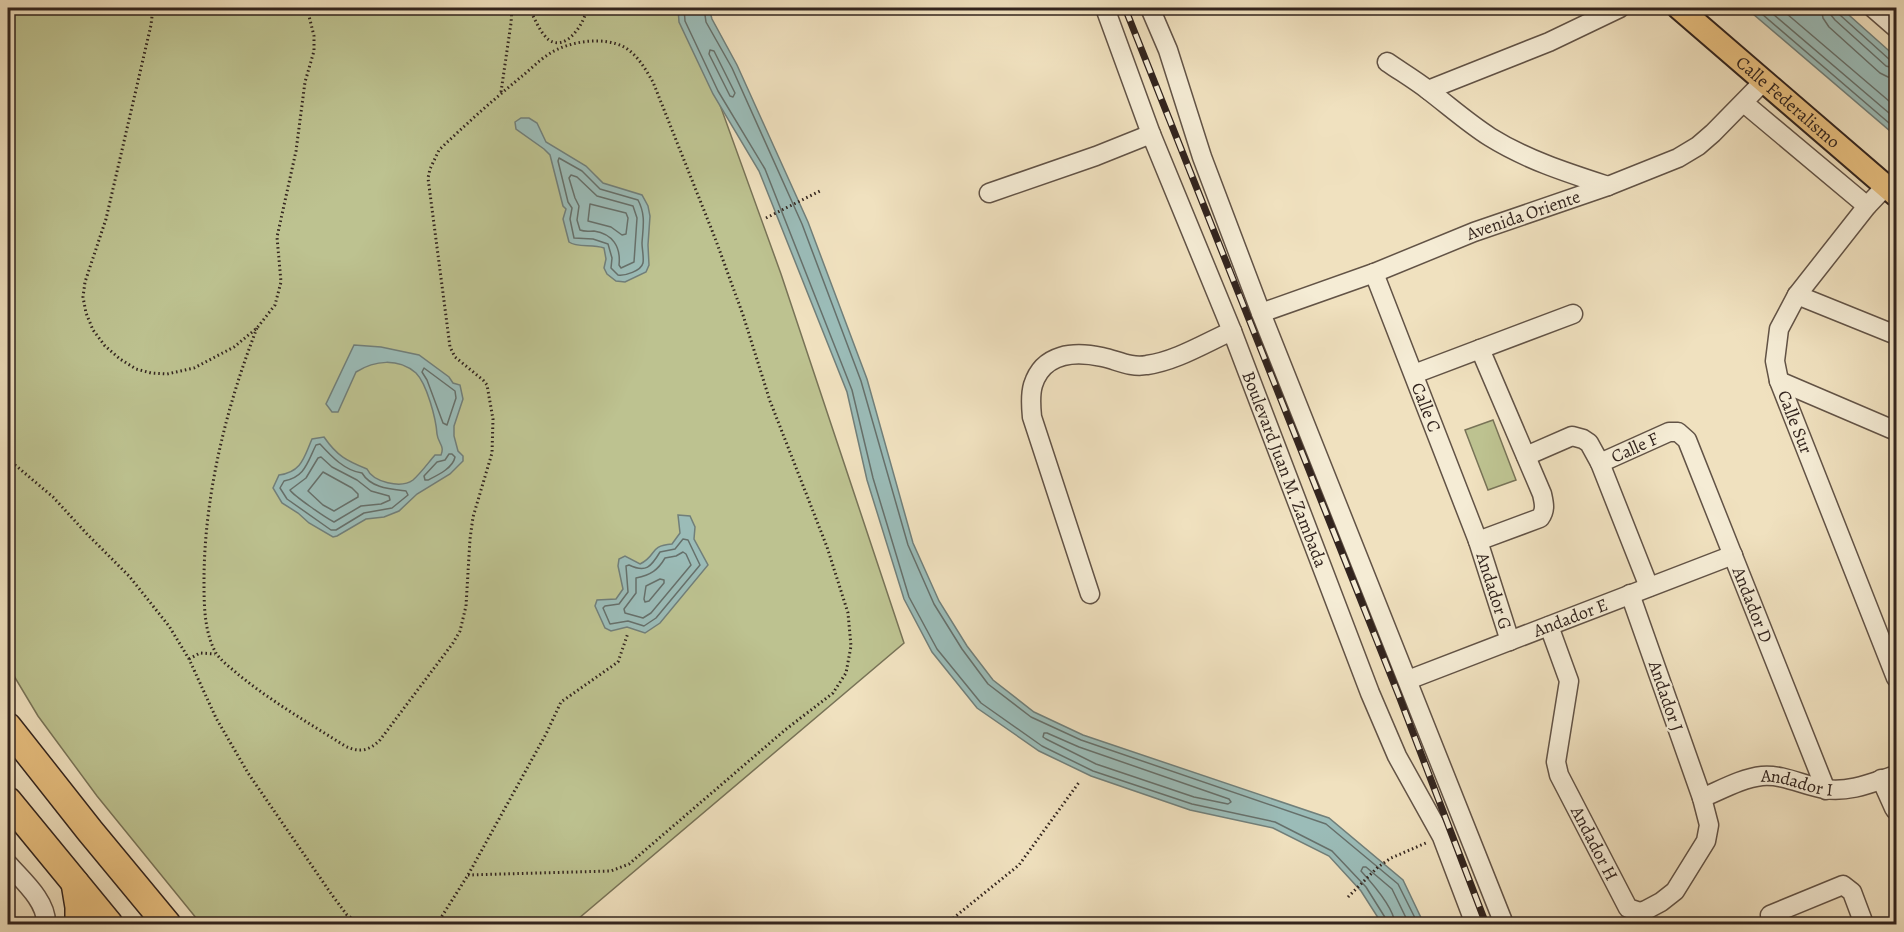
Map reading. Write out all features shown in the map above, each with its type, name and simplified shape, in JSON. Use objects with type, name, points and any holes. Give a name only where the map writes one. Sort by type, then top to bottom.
[{"type":"highway","points":[[8,727],[167,924]]},
{"type":"highway","points":[[8,801],[109,924]]},
{"type":"highway","points":[[75,883],[79,924]]},
{"type":"main road","name":"Calle Federalismo","points":[[1679,8],[1891,190]]},
{"type":"street","name":"Boulevard Juan M. Zambada","points":[[1104,8],[1151,134],[1232,331],[1374,704],[1397,756],[1442,837],[1475,924]]},
{"type":"street","name":"Boulevard Juan M. Zambada","points":[[1150,8],[1168,50],[1202,157],[1261,313],[1504,924]]},
{"type":"street","points":[[1428,90],[1549,42],[1620,8]]},
{"type":"street","points":[[1873,8],[1896,28]]},
{"type":"street","points":[[1387,62],[1491,138],[1556,169],[1608,186]]},
{"type":"street","name":"Avenida Oriente","points":[[1261,313],[1374,273],[1474,232],[1608,186],[1678,158],[1698,146],[1713,133],[1764,81]]},
{"type":"street","points":[[1744,103],[1867,206]]},
{"type":"street","points":[[988,193],[1096,156],[1151,134]]},
{"type":"street","name":"Calle Sur","points":[[1891,190],[1867,206],[1797,296],[1779,329],[1775,361],[1779,381],[1896,678]]},
{"type":"street","name":"Calle C","points":[[1374,273],[1478,541]]},
{"type":"street","points":[[1797,296],[1896,335]]},
{"type":"street","points":[[1413,374],[1573,314]]},
{"type":"street","points":[[1090,594],[1032,417],[1033,385],[1040,370],[1066,354],[1103,357],[1131,365],[1146,365],[1168,360],[1232,331]]},
{"type":"street","points":[[1478,541],[1537,519],[1543,513],[1545,505],[1480,349]]},
{"type":"street","points":[[1779,381],[1896,431]]},
{"type":"street","name":"Calle F","points":[[1600,464],[1669,432]]},
{"type":"street","name":"Andador D","points":[[1669,432],[1678,432],[1687,440],[1826,790]]},
{"type":"street","points":[[1526,456],[1572,436],[1588,442],[1600,464],[1649,587]]},
{"type":"street","name":"Andador G","points":[[1478,541],[1510,641]]},
{"type":"street","name":"Andador E","points":[[1408,680],[1733,555]]},
{"type":"street","name":"Andador J","points":[[1630,594],[1702,798]]},
{"type":"street","name":"Andador H","points":[[1549,626],[1569,681],[1556,762],[1559,775],[1631,910],[1640,912],[1646,910],[1675,891],[1706,841],[1709,825],[1702,798]]},
{"type":"street","name":"Andador I","points":[[1702,798],[1746,779],[1761,776],[1777,777],[1826,790],[1846,789],[1889,777]]},
{"type":"street","points":[[1889,777],[1896,811]]},
{"type":"street","points":[[8,864],[41,903],[46,924]]},
{"type":"street","points":[[1770,915],[1843,885],[1852,892],[1864,924]]},
{"type":"path","points":[[153,8],[106,219],[85,282],[83,297],[93,330],[112,352],[136,369],[167,374],[194,368],[234,347],[257,328],[275,305],[281,282],[277,237],[296,151],[304,82],[314,51],[314,36],[307,8]]},
{"type":"path","points":[[501,94],[512,8]]},
{"type":"path","points":[[529,8],[551,42],[560,42],[571,37],[587,8]]},
{"type":"path","points":[[560,42],[561,48]]},
{"type":"path","points":[[257,328],[241,368],[226,421],[205,533],[204,592],[209,636],[216,654],[254,687],[289,712],[345,746],[361,751],[372,748],[380,740],[460,631],[466,606],[473,517],[492,453],[493,418],[487,385],[455,357],[450,347],[428,178],[430,169],[439,150],[501,94],[549,54],[561,48],[574,44],[599,42],[625,47],[637,58],[653,82],[715,238],[743,315],[770,401],[826,547],[848,613],[850,660],[846,673],[833,693],[785,730],[629,864],[611,871],[468,875]]},
{"type":"path","points":[[766,218],[820,191]]},
{"type":"path","points":[[8,209],[8,228]]},
{"type":"path","points":[[8,459],[53,497],[129,576],[169,626],[189,659],[216,718],[248,773],[332,895],[347,915],[360,924]]},
{"type":"path","points":[[437,924],[468,875],[546,734],[561,702],[618,662],[628,633]]},
{"type":"path","points":[[189,659],[200,653],[216,654]]},
{"type":"path","points":[[946,924],[1019,865],[1080,781]]},
{"type":"path","points":[[1348,897],[1385,861],[1442,837]]},
{"type":"green space","points":[[8,8],[685,8],[781,274],[904,643],[572,924],[201,924],[97,796],[38,716],[8,666]]},
{"type":"green space","points":[[1493,420],[1516,480],[1488,490],[1465,430]]},
{"type":"water","points":[[678,8],[709,8],[712,19],[737,65],[808,222],[867,379],[913,543],[939,601],[967,646],[993,680],[1034,712],[1083,735],[1329,818],[1403,880],[1424,924],[1382,924],[1361,891],[1329,856],[1273,828],[1190,810],[1091,776],[1039,751],[977,708],[932,652],[904,599],[867,480],[847,392],[759,171],[713,94],[679,22]]},
{"type":"water","points":[[1746,8],[1841,8],[1896,57],[1896,136]]},
{"type":"water","points":[[521,118],[529,118],[537,123],[546,142],[586,166],[603,183],[642,195],[650,216],[649,265],[646,272],[625,282],[616,281],[607,274],[604,268],[606,259],[604,248],[569,242],[563,219],[566,209],[563,206],[550,155],[516,129],[515,122]]},
{"type":"water","points":[[354,345],[381,347],[419,355],[449,377],[453,383],[460,385],[463,399],[454,426],[454,436],[463,461],[450,474],[417,494],[399,511],[384,517],[366,519],[333,537],[282,503],[273,488],[279,475],[293,471],[301,463],[312,439],[324,437],[343,457],[367,469],[370,474],[381,481],[395,484],[408,483],[413,480],[435,455],[441,455],[442,452],[433,411],[424,385],[416,373],[402,365],[379,363],[356,372],[338,412],[332,412],[326,404]]},
{"type":"water","points":[[678,515],[690,516],[695,527],[694,539],[708,565],[660,623],[645,633],[627,627],[611,631],[605,628],[595,606],[597,600],[616,599],[623,589],[618,566],[619,559],[625,556],[640,564],[659,547],[672,544],[680,533]]},
{"type":"railway","points":[[1125,8],[1399,696],[1486,924]]}]
